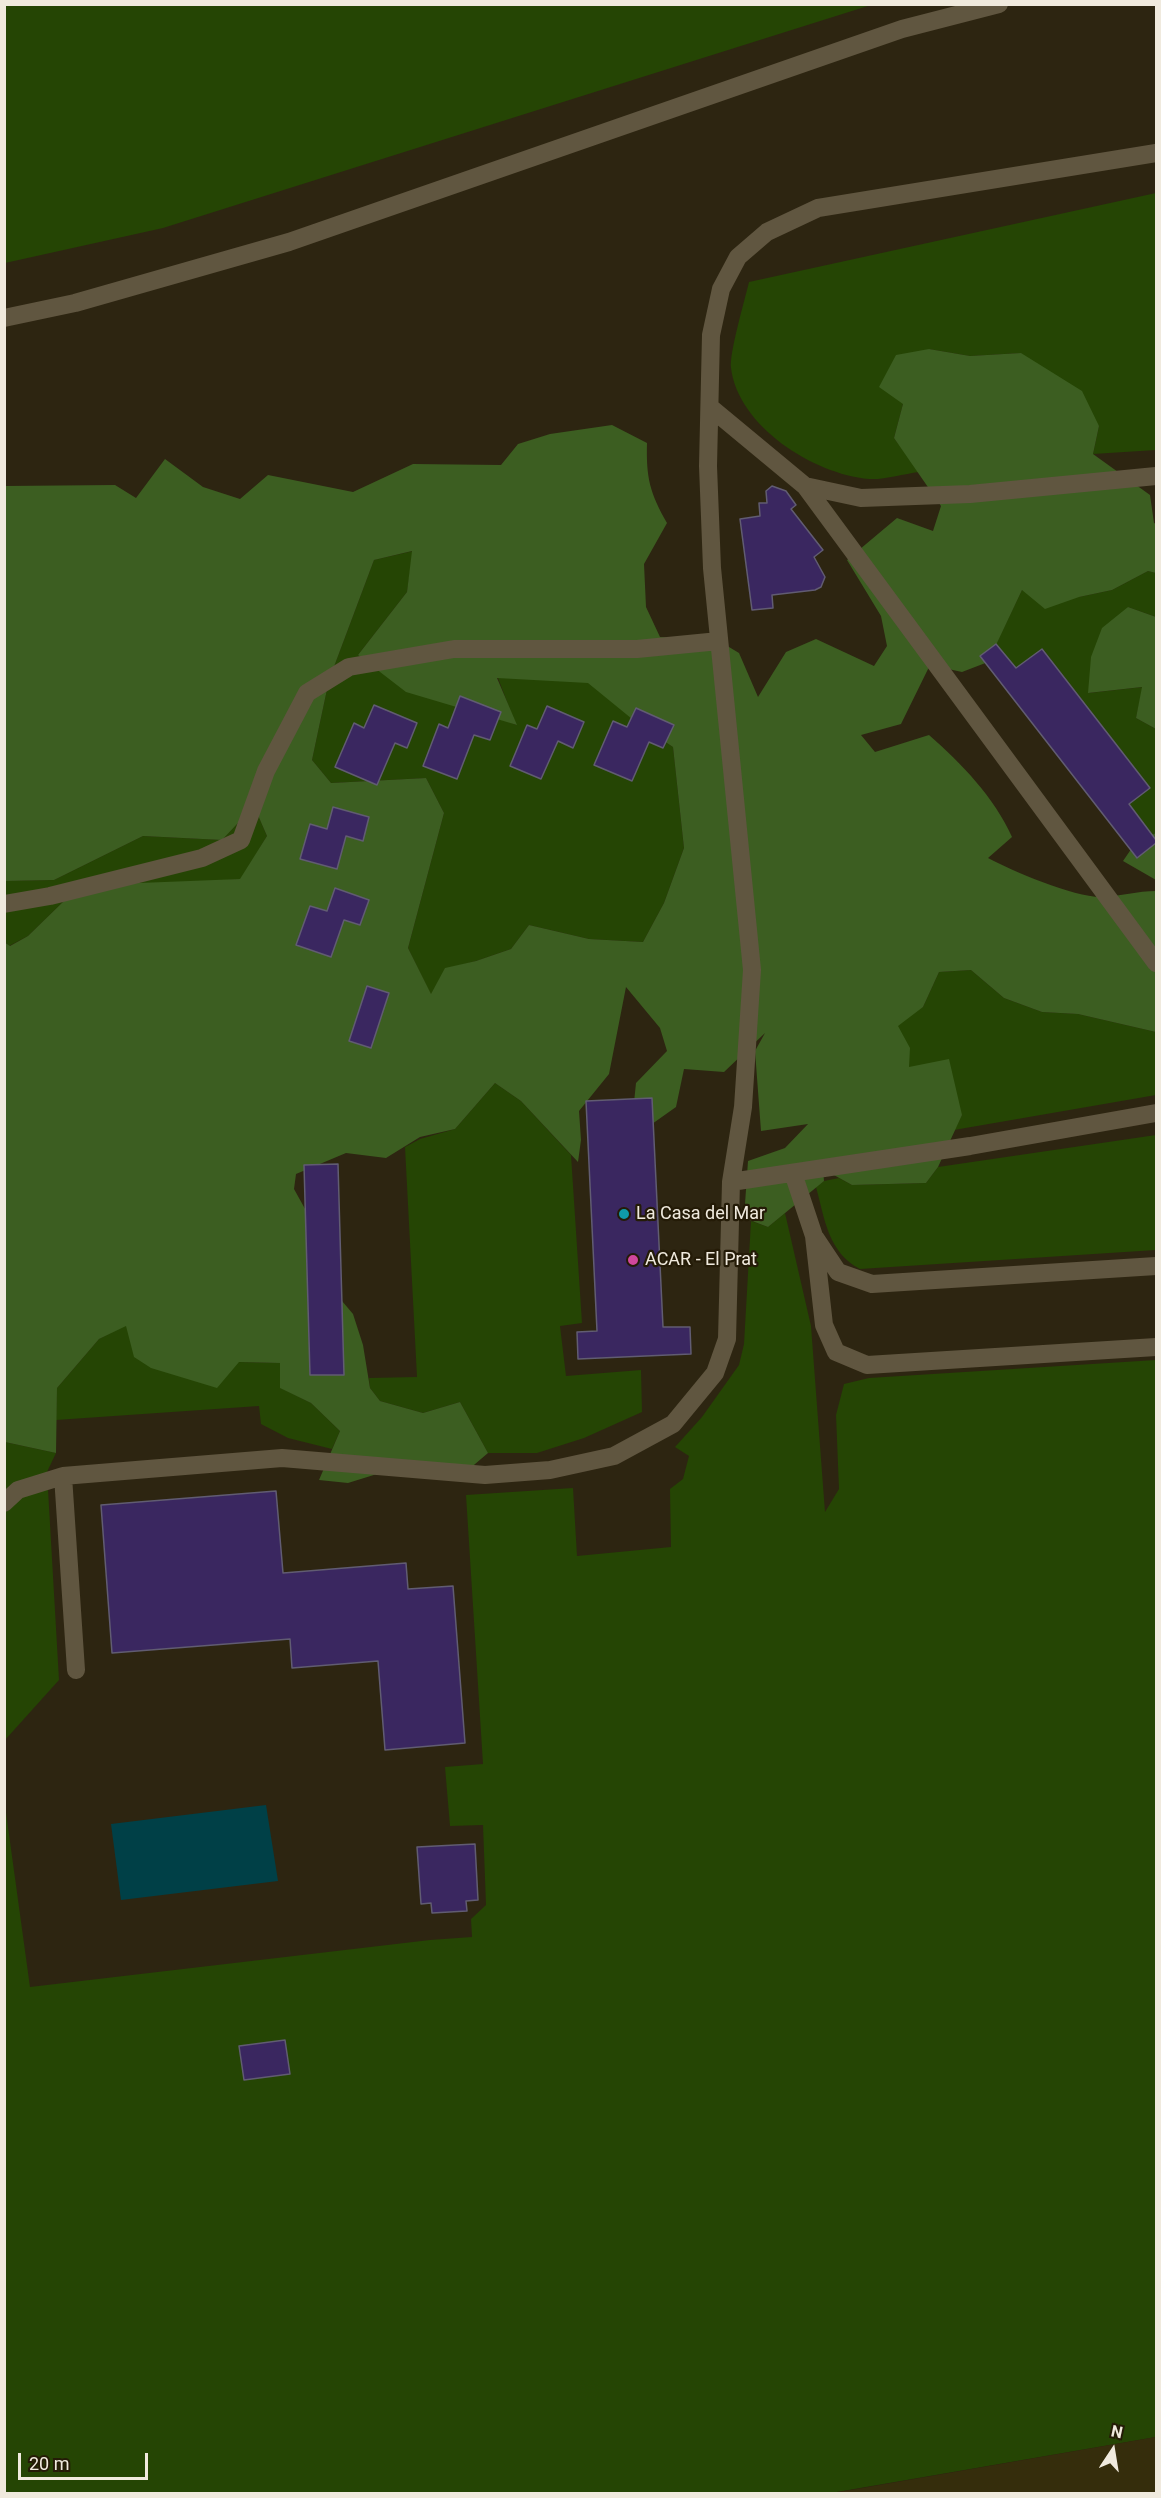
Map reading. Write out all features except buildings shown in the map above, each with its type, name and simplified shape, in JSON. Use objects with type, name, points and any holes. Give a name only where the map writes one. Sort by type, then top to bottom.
[{"type":"lane","points":[[4,318],[75,303],[289,242],[902,29],[999,4]]},
{"type":"lane","points":[[4,1503],[18,1490],[63,1476],[282,1458],[485,1475],[550,1470],[614,1456],[673,1424],[715,1373],[727,1339],[731,1182],[743,1107],[752,970],[738,809],[712,568],[708,466],[711,335],[722,289],[738,257],[767,232],[818,208],[1156,153]]},
{"type":"lane","points":[[711,408],[805,486],[1156,963]]},
{"type":"lane","points":[[805,486],[861,498],[970,494],[1156,476]]},
{"type":"lane","points":[[4,904],[50,896],[202,858],[241,840],[266,771],[307,693],[349,667],[454,649],[637,649],[719,641]]},
{"type":"lane","points":[[731,1182],[970,1146],[1156,1113]]},
{"type":"lane","points":[[793,1173],[814,1236],[824,1325],[836,1352],[867,1365],[1156,1347]]},
{"type":"lane","points":[[814,1236],[838,1272],[872,1284],[1156,1266]]},
{"type":"lane","points":[[63,1476],[76,1670]]},
{"type":"green space","points":[[4,5],[871,5],[163,228],[5,263]]},
{"type":"green space","points":[[1156,193],[1156,450],[1093,454],[1099,426],[1021,353],[970,356],[929,349],[903,404],[894,438],[919,472],[881,479],[847,475],[825,468],[803,457],[763,427],[748,409],[737,389],[731,361],[749,282]]},
{"type":"green space","points":[[929,349],[970,356],[1021,353],[1082,391],[1099,426],[1093,454],[1150,495],[1156,524],[1156,573],[1148,571],[1112,590],[1079,597],[1045,609],[1022,590],[988,662],[962,672],[930,665],[901,724],[861,735],[875,752],[929,735],[953,758],[987,795],[1012,837],[988,858],[1044,883],[1091,896],[1102,897],[1156,891],[1156,1032],[1078,1014],[1042,1012],[1004,998],[971,970],[939,972],[923,1007],[898,1026],[910,1048],[909,1067],[949,1059],[962,1115],[938,1167],[926,1183],[852,1185],[823,1169],[824,1181],[768,1227],[744,1218],[748,1161],[785,1148],[808,1124],[761,1131],[755,1051],[765,1033],[724,1072],[684,1069],[676,1107],[652,1124],[633,1112],[636,1083],[667,1051],[660,1028],[626,987],[609,1074],[579,1111],[581,1140],[578,1162],[521,1101],[495,1083],[455,1129],[420,1137],[386,1158],[346,1153],[296,1174],[294,1189],[324,1243],[326,1282],[353,1314],[363,1345],[370,1388],[380,1401],[423,1413],[460,1402],[488,1453],[461,1476],[393,1469],[348,1483],[319,1480],[340,1431],[311,1403],[280,1388],[280,1363],[239,1362],[217,1388],[151,1368],[134,1357],[126,1326],[99,1339],[57,1388],[56,1453],[5,1442],[4,942],[10,946],[28,936],[66,899],[114,884],[240,879],[267,836],[254,806],[222,840],[143,836],[54,880],[5,881],[5,486],[115,485],[136,498],[165,459],[203,487],[240,499],[268,475],[353,492],[413,464],[501,465],[518,444],[550,434],[612,425],[647,443],[650,485],[667,523],[644,564],[646,607],[660,637],[719,641],[739,653],[758,697],[786,652],[816,639],[874,666],[887,646],[881,616],[847,560],[897,518],[933,531],[941,506],[894,438],[903,404],[879,387],[896,355]],"holes":[[[412,551],[407,592],[358,655],[406,692],[517,725],[497,678],[588,683],[637,723],[673,747],[684,848],[664,903],[643,942],[589,939],[529,925],[511,949],[476,961],[445,968],[431,994],[408,948],[444,813],[426,778],[331,783],[312,760],[329,680],[374,560]]]},
{"type":"green space","points":[[413,551],[407,592],[358,655],[516,725],[498,678],[590,677],[637,723],[673,747],[684,848],[664,903],[643,942],[589,939],[529,925],[511,949],[445,969],[431,995],[408,948],[444,813],[426,778],[331,783],[312,760],[329,680],[374,560]]},
{"type":"green space","points":[[1148,571],[1156,573],[1156,617],[1128,607],[1089,693],[1143,687],[1136,718],[1156,729],[1156,833],[1153,835],[1129,804],[1150,788],[1043,649],[1016,668],[996,644],[1022,590],[1079,597],[1112,590]]},
{"type":"green space","points":[[1128,607],[1156,617],[1156,729],[1136,718],[1142,687],[1088,693],[1091,657],[1102,628]]},
{"type":"green space","points":[[254,806],[267,836],[241,879],[187,883],[66,899],[28,936],[9,946],[5,942],[4,881],[54,880],[143,836],[222,840]]},
{"type":"green space","points":[[1156,833],[1156,880],[1123,861],[1136,842]]},
{"type":"green space","points":[[971,970],[1004,998],[1042,1012],[1078,1014],[1156,1032],[1156,1095],[954,1130],[962,1115],[909,1067],[894,1022],[923,1007],[939,972]]},
{"type":"green space","points":[[495,1083],[521,1101],[571,1155],[582,1323],[560,1326],[566,1376],[641,1370],[642,1412],[584,1438],[537,1453],[488,1453],[460,1402],[423,1413],[380,1401],[370,1388],[369,1378],[417,1377],[405,1147],[420,1139],[455,1129]]},
{"type":"green space","points":[[1156,1135],[1156,1250],[860,1269],[849,1262],[834,1244],[825,1223],[816,1187],[824,1181],[839,1178],[852,1185],[926,1183],[938,1167]]},
{"type":"green space","points":[[785,1213],[811,1326],[825,1512],[839,1489],[836,1415],[844,1384],[869,1378],[1156,1360],[1156,2437],[831,2493],[5,2493],[4,1798],[30,1987],[472,1937],[471,1919],[486,1905],[483,1825],[450,1826],[445,1767],[483,1764],[466,1495],[573,1488],[577,1556],[671,1547],[670,1489],[683,1479],[689,1456],[675,1447],[702,1417],[739,1365],[744,1344],[751,1221],[768,1227]]},
{"type":"green space","points":[[126,1325],[239,1362],[280,1363],[281,1388],[311,1403],[340,1431],[332,1449],[288,1438],[261,1424],[259,1406],[56,1420],[57,1388],[99,1339]]},
{"type":"green space","points":[[5,1442],[56,1453],[47,1472],[59,1680],[5,1740]]},
{"type":"sand","points":[[1156,2437],[1156,2493],[831,2493],[851,2490]]},
{"type":"water","points":[[266,1805],[278,1881],[121,1900],[111,1824]]},
{"type":"place","name":"La Casa del Mar","points":[[624,1214]]},
{"type":"place","name":"ACAR - El Prat","points":[[633,1260]]}]
